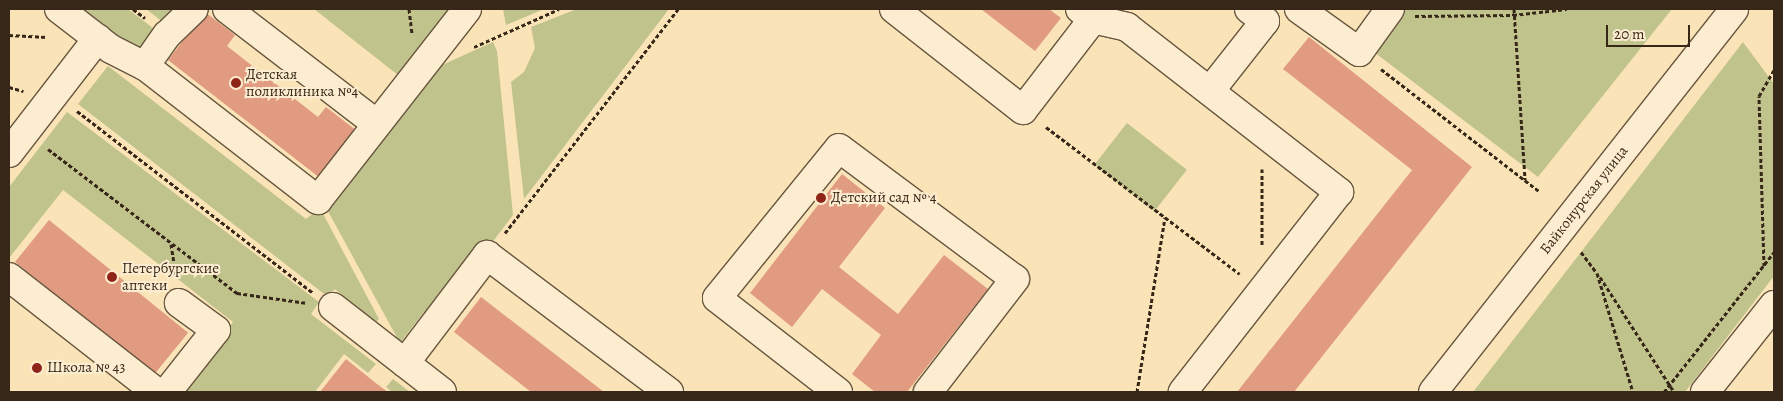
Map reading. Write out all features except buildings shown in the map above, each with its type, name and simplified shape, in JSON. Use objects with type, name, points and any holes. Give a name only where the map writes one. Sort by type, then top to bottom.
[{"type":"street","points":[[59,9],[98,38],[145,66],[318,200],[467,9]]},
{"type":"street","points":[[145,66],[167,35],[194,9]]},
{"type":"street","points":[[227,9],[377,124]]},
{"type":"street","points":[[894,9],[1024,110],[1087,14],[1127,27],[1339,192],[1183,392]]},
{"type":"street","points":[[1299,9],[1359,52],[1387,13]]},
{"type":"street","name":"Байконурская улица","points":[[1433,392],[1734,9]]},
{"type":"street","points":[[1210,91],[1267,13]]},
{"type":"street","points":[[17,142],[98,38]]},
{"type":"street","points":[[838,392],[716,298],[839,148],[1015,279],[928,392]]},
{"type":"street","points":[[405,363],[487,255],[668,392]]},
{"type":"street","points":[[9,277],[156,392]]},
{"type":"street","points":[[167,392],[216,330],[179,303]]},
{"type":"street","points":[[1705,392],[1774,305]]},
{"type":"street","points":[[333,307],[442,392]]},
{"type":"path","points":[[466,51],[559,9]]},
{"type":"path","points":[[487,255],[678,9]]},
{"type":"path","points":[[1514,9],[1525,180]]},
{"type":"path","points":[[1387,13],[1513,15],[1566,9]]},
{"type":"path","points":[[1359,52],[1540,192]]},
{"type":"path","points":[[1764,266],[1759,96],[1774,70]]},
{"type":"path","points":[[9,87],[68,104],[333,307]]},
{"type":"path","points":[[1024,110],[1262,291]]},
{"type":"path","points":[[1262,132],[1262,291]]},
{"type":"path","points":[[17,142],[237,293],[333,307]]},
{"type":"path","points":[[1137,392],[1165,218]]},
{"type":"path","points":[[1581,252],[1597,273],[1674,392]]},
{"type":"path","points":[[1664,392],[1774,252]]},
{"type":"path","points":[[1597,273],[1633,392]]},
{"type":"green space","points":[[80,9],[128,9],[162,35],[144,58]]},
{"type":"green space","points":[[146,9],[181,9],[168,26]]},
{"type":"green space","points":[[314,9],[455,9],[403,79]]},
{"type":"green space","points":[[503,9],[544,9],[506,25]]},
{"type":"green space","points":[[577,9],[669,9],[524,199],[511,82],[524,72],[535,48],[531,27]]},
{"type":"green space","points":[[1400,9],[1672,9],[1538,177],[1370,49]]},
{"type":"green space","points":[[493,42],[497,51],[513,215],[434,319],[424,312],[400,343],[324,204],[420,75]]},
{"type":"green space","points":[[1743,42],[1774,84],[1774,276],[1685,392],[1473,392]]},
{"type":"green space","points":[[108,66],[306,219],[320,208],[379,319],[376,322],[335,289],[328,297],[78,104]]},
{"type":"green space","points":[[67,112],[319,302],[311,314],[376,364],[368,373],[344,354],[315,392],[179,392],[233,322],[63,190],[10,257],[9,187]]},
{"type":"green space","points":[[1127,123],[1187,170],[1154,212],[1094,165]]},
{"type":"green space","points":[[393,379],[410,392],[392,392],[386,387]]},
{"type":"place","name":"Детская поликлиника №4","points":[[236,83]]},
{"type":"place","name":"Детский сад № 4","points":[[821,198]]},
{"type":"place","name":"Петербургские аптеки","points":[[112,277]]},
{"type":"place","name":"Школа № 43","points":[[37,368]]}]
